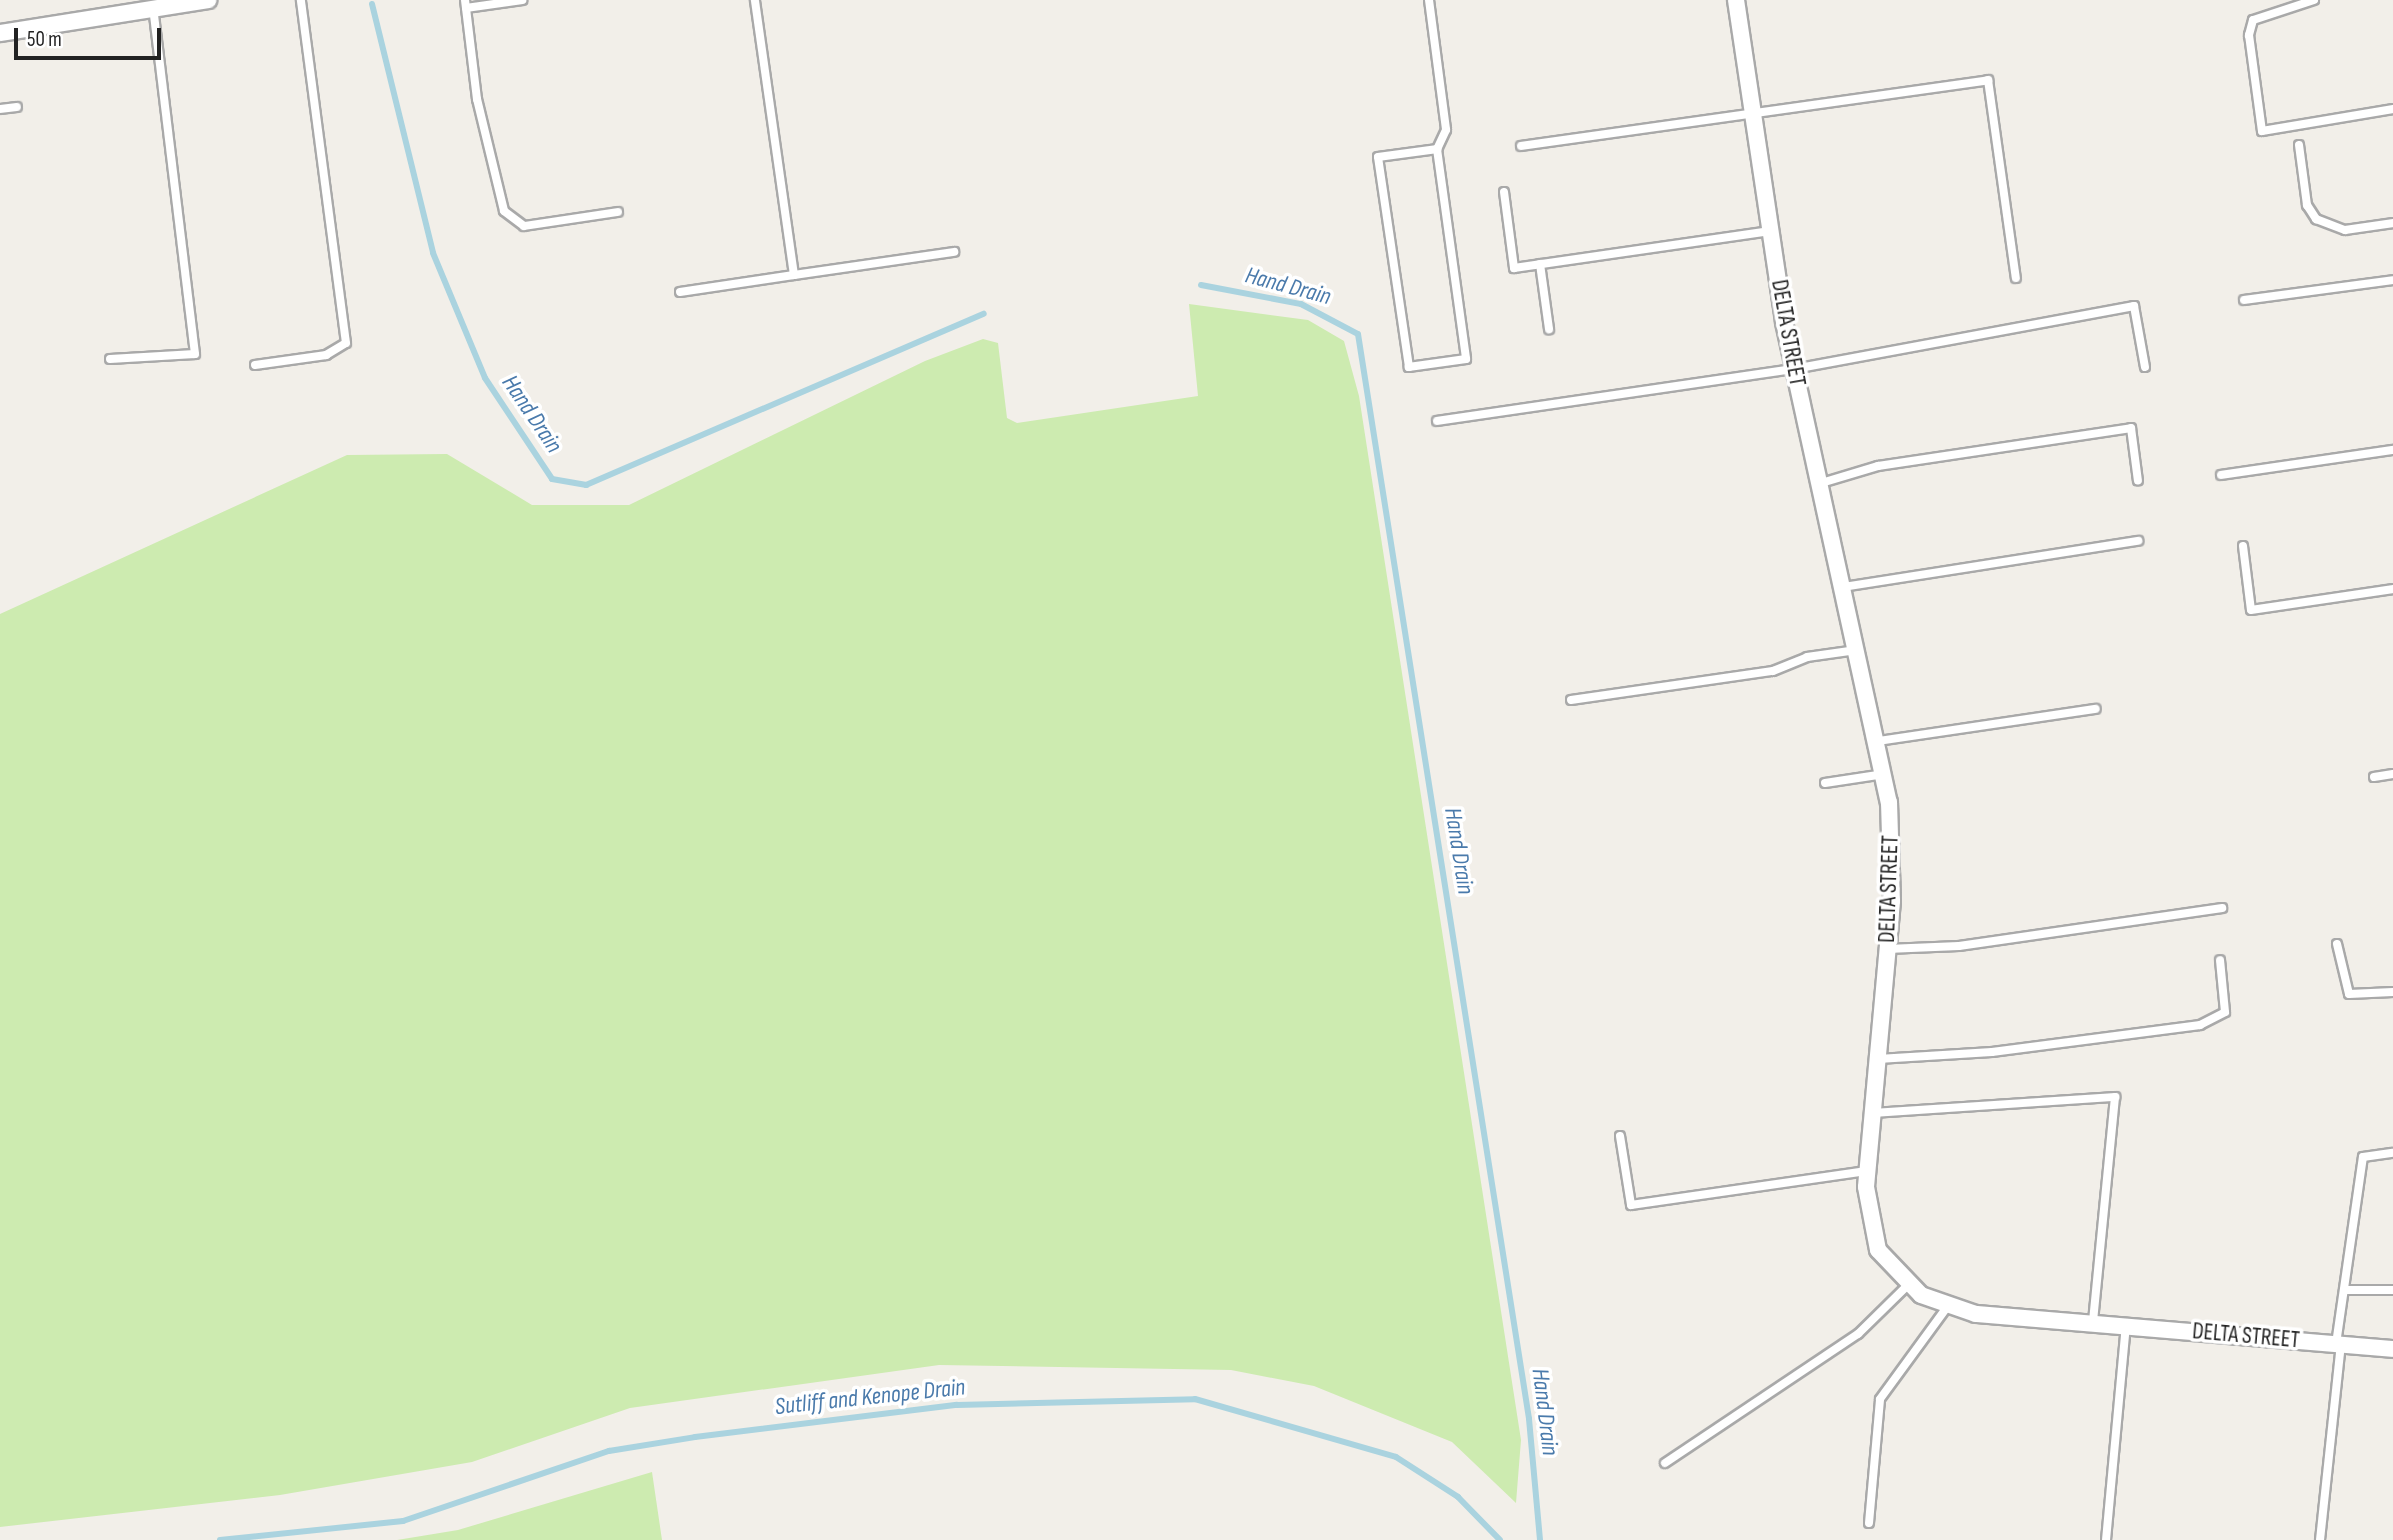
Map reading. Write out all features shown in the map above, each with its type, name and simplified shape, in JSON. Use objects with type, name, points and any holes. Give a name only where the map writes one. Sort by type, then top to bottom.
[{"type":"street","points":[[0,33],[208,0]]},
{"type":"street","name":"DELTA STREET","points":[[1736,0],[1751,111],[1794,369],[1884,774],[1893,857],[1867,1171],[1871,1233],[1888,1266],[1907,1286],[1947,1307],[2094,1323],[2393,1349]]},
{"type":"lane","points":[[255,365],[326,355],[346,343],[301,0]]},
{"type":"lane","points":[[522,0],[465,4],[477,99],[504,211],[524,226],[618,212]]},
{"type":"lane","points":[[755,0],[794,275]]},
{"type":"lane","points":[[1429,0],[1446,130],[1437,149],[1466,359],[1409,368],[1378,157],[1437,149]]},
{"type":"lane","points":[[2314,0],[2253,20],[2249,35],[2262,131],[2393,109]]},
{"type":"lane","points":[[110,359],[195,354],[153,9]]},
{"type":"lane","points":[[1521,146],[1699,125],[1751,111],[1988,80],[2016,278]]},
{"type":"lane","points":[[0,109],[17,107]]},
{"type":"lane","points":[[2299,145],[2307,205],[2316,219],[2344,230],[2393,223]]},
{"type":"lane","points":[[1504,192],[1514,268],[1770,231]]},
{"type":"lane","points":[[680,292],[954,252]]},
{"type":"lane","points":[[1540,264],[1549,329]]},
{"type":"lane","points":[[2244,300],[2393,280]]},
{"type":"lane","points":[[1437,421],[1794,369],[2134,306],[2145,367]]},
{"type":"lane","points":[[1818,484],[1878,466],[2131,428],[2138,481]]},
{"type":"lane","points":[[2221,475],[2393,450]]},
{"type":"lane","points":[[1843,587],[2138,541]]},
{"type":"lane","points":[[2243,547],[2251,610],[2393,589]]},
{"type":"lane","points":[[1572,700],[1773,671],[1807,657],[1858,650]]},
{"type":"lane","points":[[1878,741],[2096,709]]},
{"type":"lane","points":[[1825,783],[1884,774]]},
{"type":"lane","points":[[2374,777],[2393,774]]},
{"type":"lane","points":[[1887,949],[1959,946],[2222,908]]},
{"type":"lane","points":[[2337,944],[2348,994],[2393,992]]},
{"type":"lane","points":[[1878,1059],[1992,1052],[2200,1025],[2225,1012],[2220,960]]},
{"type":"lane","points":[[1872,1113],[2115,1097],[2094,1323]]},
{"type":"lane","points":[[1620,1136],[1631,1205],[1867,1171]]},
{"type":"lane","points":[[2320,1540],[2344,1290],[2363,1157],[2393,1153]]},
{"type":"lane","points":[[1665,1463],[1858,1334],[1907,1286]]},
{"type":"lane","points":[[2344,1290],[2393,1290]]},
{"type":"lane","points":[[1869,1523],[1880,1399],[1947,1307]]},
{"type":"lane","points":[[2106,1540],[2126,1326]]},
{"type":"green space","points":[[1189,304],[1308,320],[1344,341],[1359,396],[1521,1440],[1516,1503],[1452,1442],[1314,1386],[1231,1370],[939,1365],[630,1408],[472,1462],[280,1495],[0,1527],[0,614],[347,455],[447,454],[532,505],[629,505],[925,361],[983,339],[998,343],[1007,418],[1017,423],[1198,396]]},
{"type":"green space","points":[[652,1472],[662,1540],[397,1540],[458,1530]]},
{"type":"waterway","name":"Hand Drain","points":[[372,4],[433,253],[485,378],[552,479],[586,485],[984,314]]},
{"type":"waterway","name":"Hand Drain","points":[[1201,285],[1301,304],[1358,334],[1529,1419],[1540,1540]]},
{"type":"waterway","name":"Sutliff and Kenope Drain","points":[[220,1540],[403,1521],[609,1451],[695,1437],[957,1405],[1195,1399],[1396,1457],[1458,1497],[1500,1540]]}]
